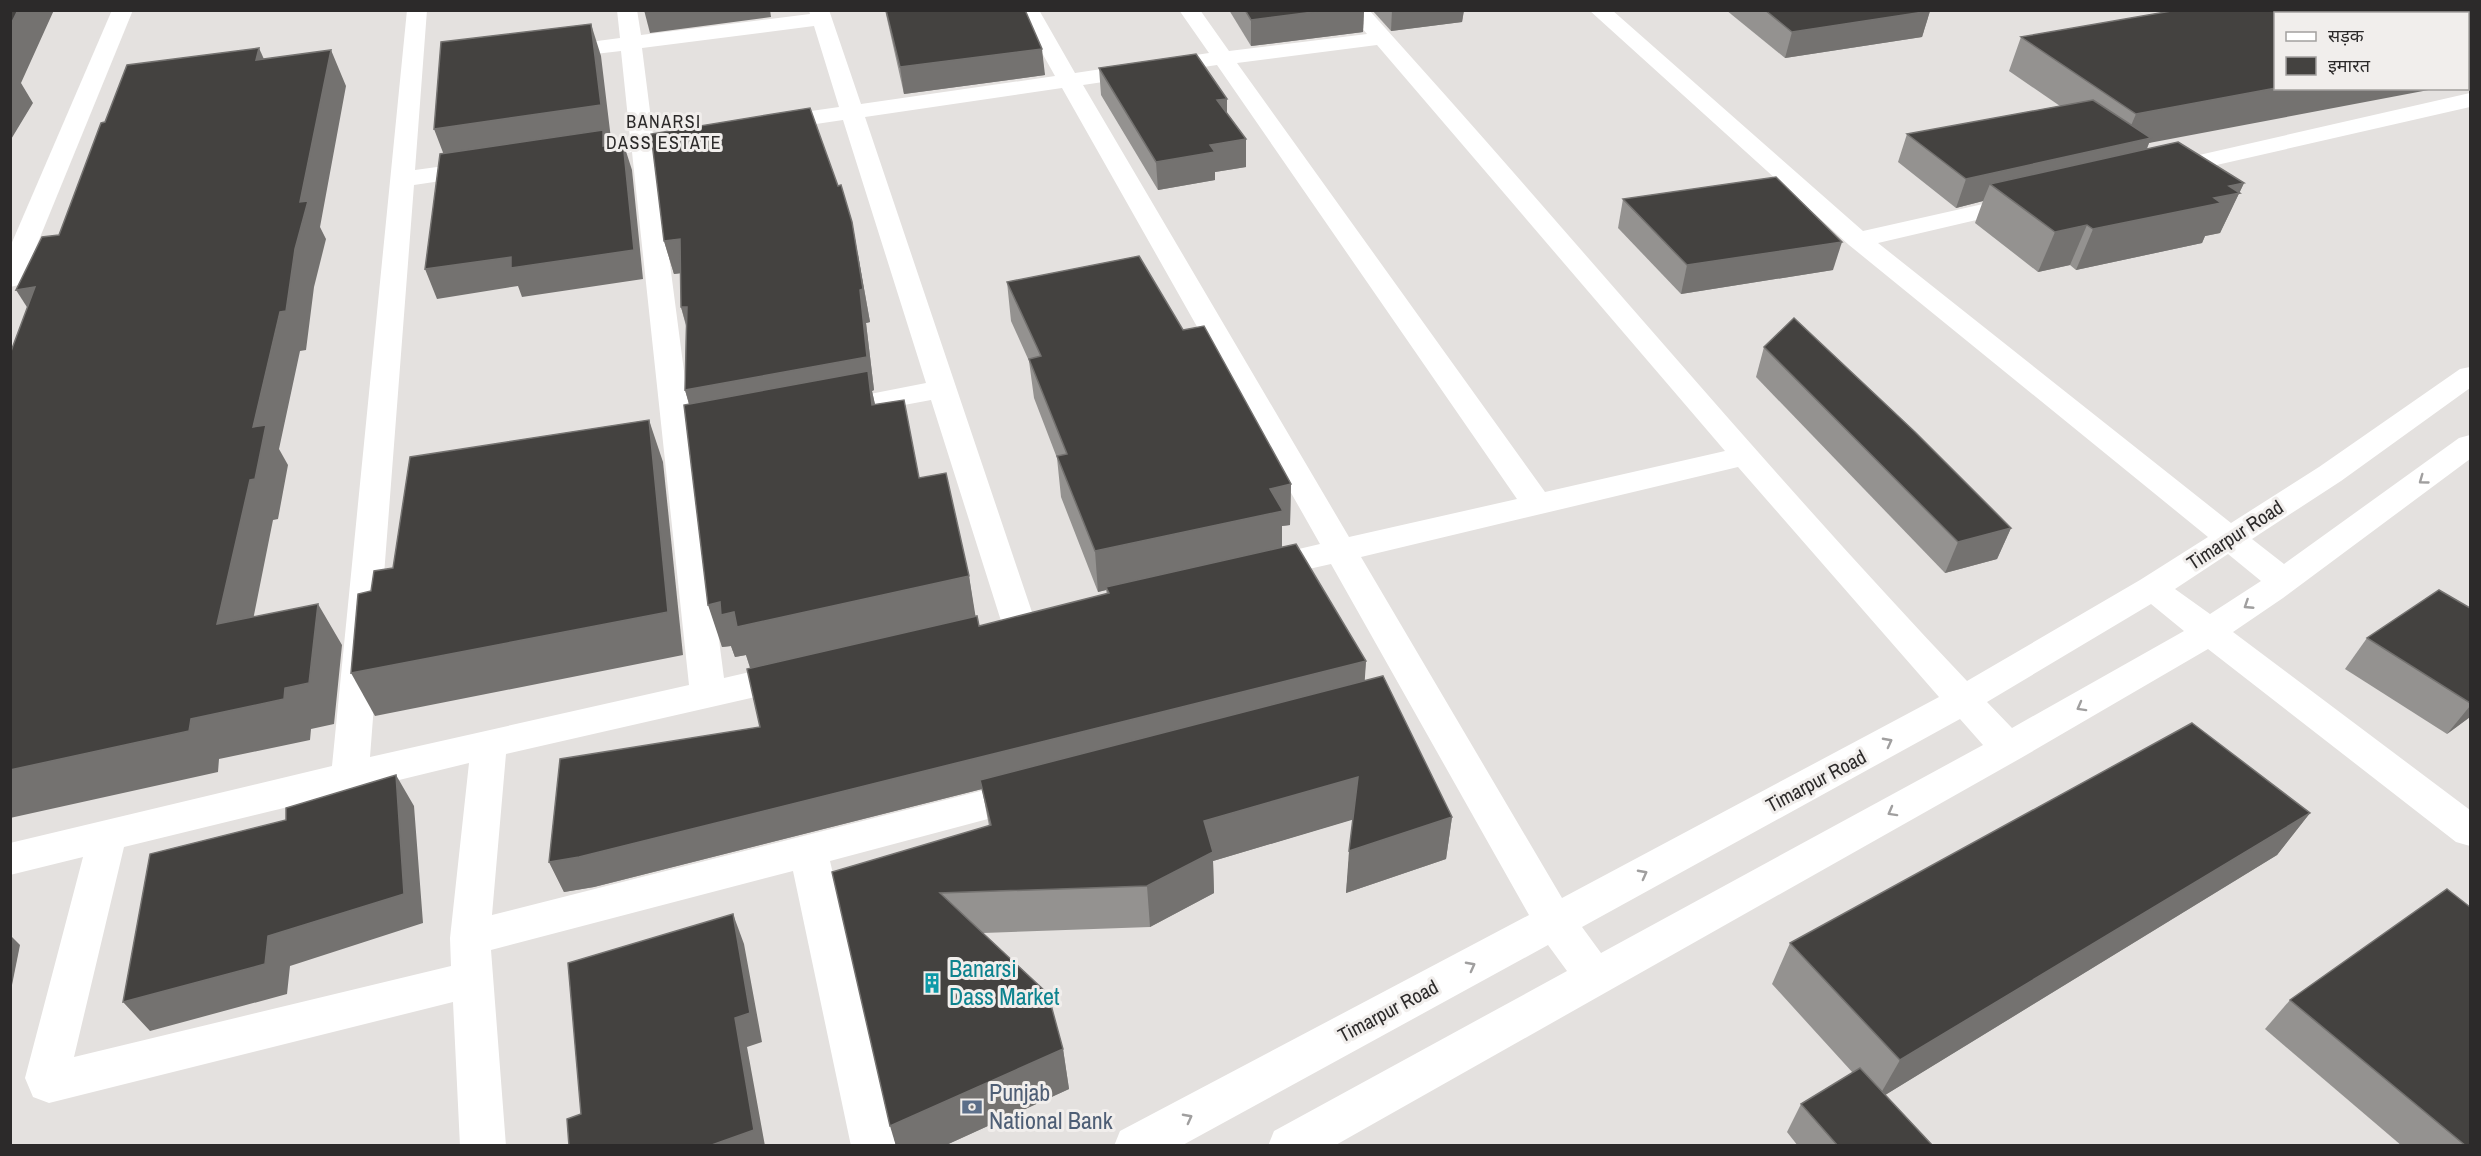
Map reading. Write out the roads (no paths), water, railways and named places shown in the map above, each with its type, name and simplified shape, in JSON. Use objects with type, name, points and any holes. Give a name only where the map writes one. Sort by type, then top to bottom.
[{"type":"street","points":[[10,279],[23,223],[123,10]]},
{"type":"street","points":[[350,776],[387,485],[402,179],[423,70],[417,10]]},
{"type":"street","points":[[627,10],[708,695]]},
{"type":"street","points":[[1028,10],[1341,551],[1405,697],[1554,921],[1595,977]]},
{"type":"street","points":[[1189,10],[1538,506]]},
{"type":"street","points":[[1358,10],[1745,456],[1962,700],[2008,748]]},
{"type":"street","points":[[1599,10],[1858,240],[2283,581]]},
{"type":"street","points":[[527,56],[820,15],[1019,624]]},
{"type":"street","points":[[747,128],[1222,58],[1382,38]]},
{"type":"street","points":[[2147,174],[2470,100]]},
{"type":"street","points":[[551,157],[712,133]]},
{"type":"street","points":[[402,179],[506,164]]},
{"type":"street","points":[[1858,240],[2043,198]]},
{"type":"street","name":"Timarpur Road","points":[[1136,1146],[1962,700],[2152,588],[2331,474],[2470,375]]},
{"type":"street","points":[[804,415],[943,389]]},
{"type":"street","points":[[1290,1146],[2172,655],[2283,581],[2470,445]]},
{"type":"street","points":[[1226,577],[1745,456]]},
{"type":"street","points":[[2152,588],[2470,831]]},
{"type":"street","points":[[984,632],[1053,616]]},
{"type":"street","points":[[10,859],[350,776],[823,668]]},
{"type":"street","points":[[483,1146],[470,938],[489,745]]},
{"type":"street","points":[[470,938],[1063,785]]},
{"type":"street","points":[[108,835],[47,1078],[49,1083],[472,979]]},
{"type":"street","points":[[808,851],[874,1146]]},
{"type":"place","name":"Banarsi Dass Market","points":[[932,983]]},
{"type":"place","name":"Punjab National Bank","points":[[972,1107]]},
{"type":"district","name":"BANARSI DASS ESTATE","points":[[664,132]]}]
